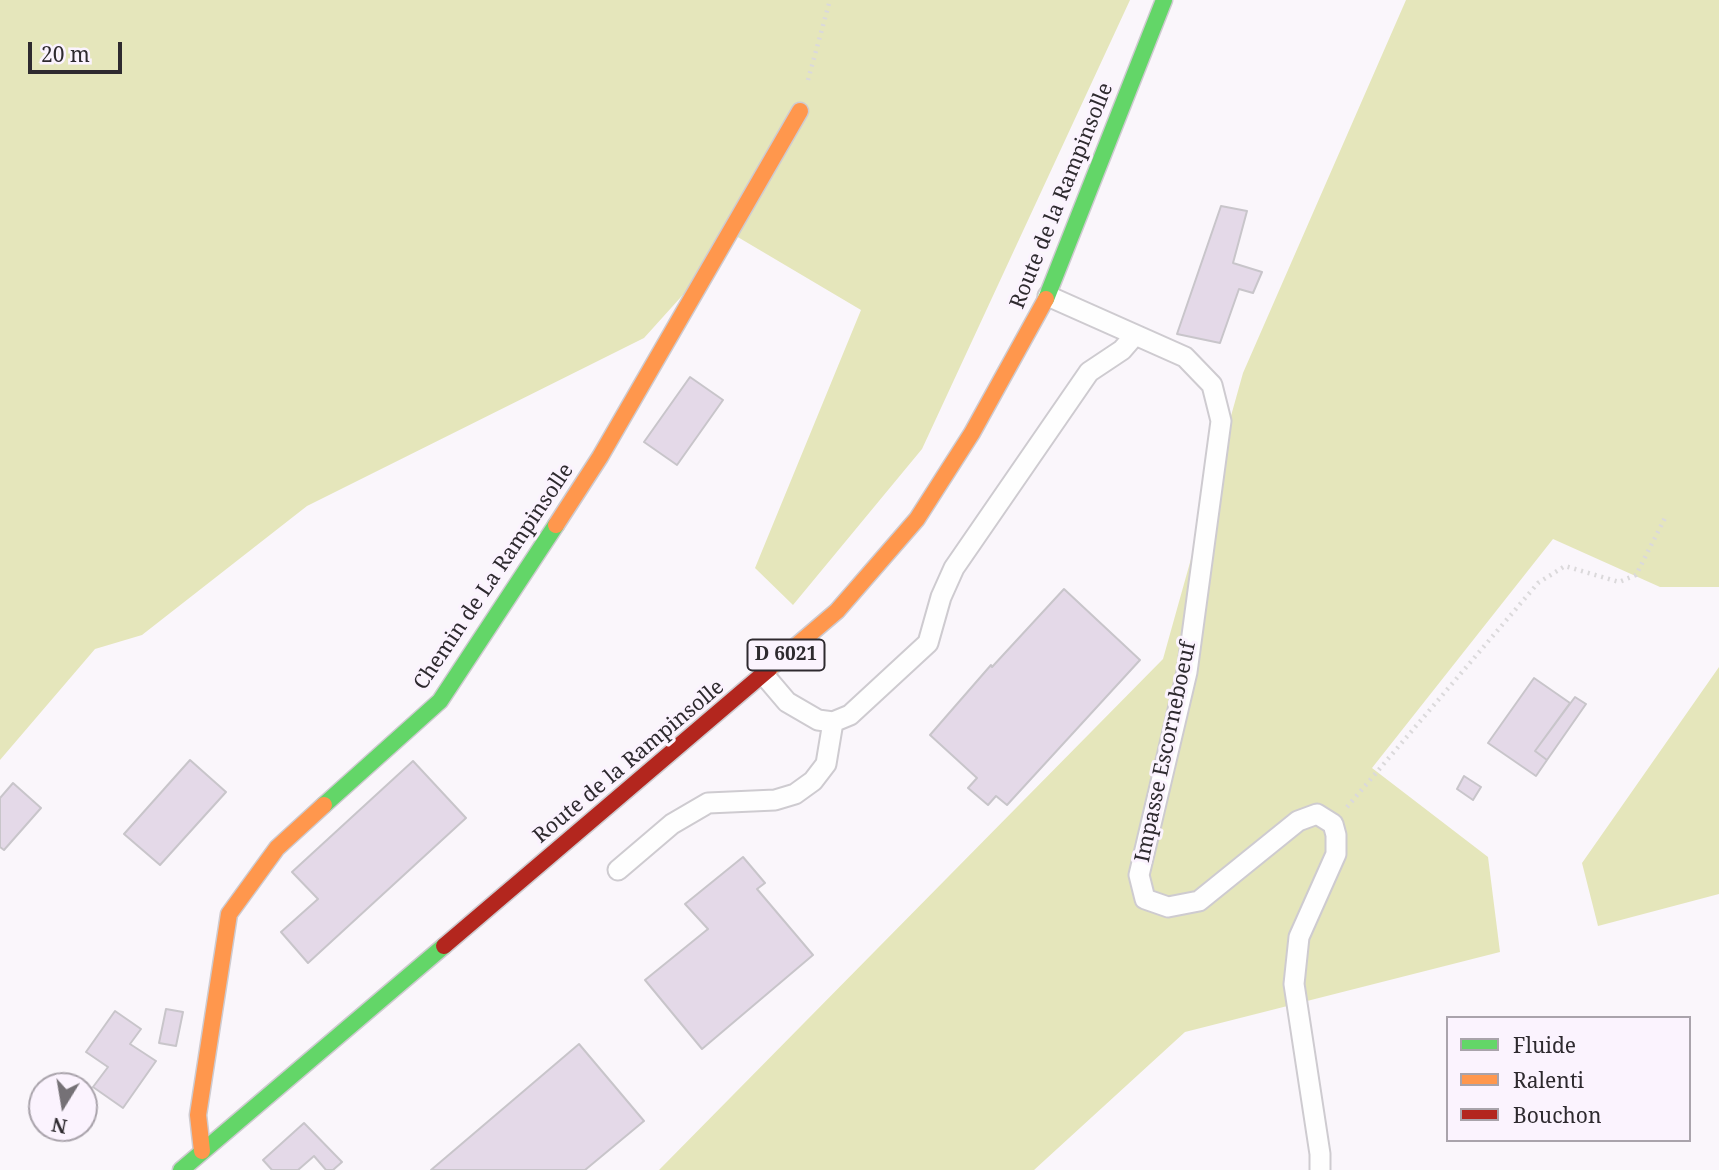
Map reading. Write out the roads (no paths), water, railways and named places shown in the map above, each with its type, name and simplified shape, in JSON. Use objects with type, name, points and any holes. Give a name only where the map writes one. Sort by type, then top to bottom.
[{"type":"main road","name":"Route de la Rampinsolle","points":[[202,1151],[837,611],[917,519],[972,433],[1048,296],[1164,0]]},
{"type":"main road","name":"Chemin de La Rampinsolle","points":[[202,1151],[198,1115],[229,914],[277,848],[440,701],[600,457],[800,111]]},
{"type":"main road","name":"D 6021","points":[[181,1170],[202,1151]]},
{"type":"lane","name":"Impasse Escorneboeuf","points":[[1048,296],[1185,357],[1212,385],[1220,421],[1187,672],[1139,875],[1145,899],[1168,907],[1199,901],[1298,821],[1317,814],[1333,824],[1336,854],[1299,937],[1294,984],[1320,1154],[1320,1170]]},
{"type":"lane","points":[[764,675],[787,702],[818,720],[833,722],[850,715],[928,643],[941,597],[954,568],[1089,372],[1122,350],[1135,335]]},
{"type":"lane","points":[[618,870],[672,824],[708,803],[775,800],[795,794],[813,781],[826,764],[833,722]]}]
